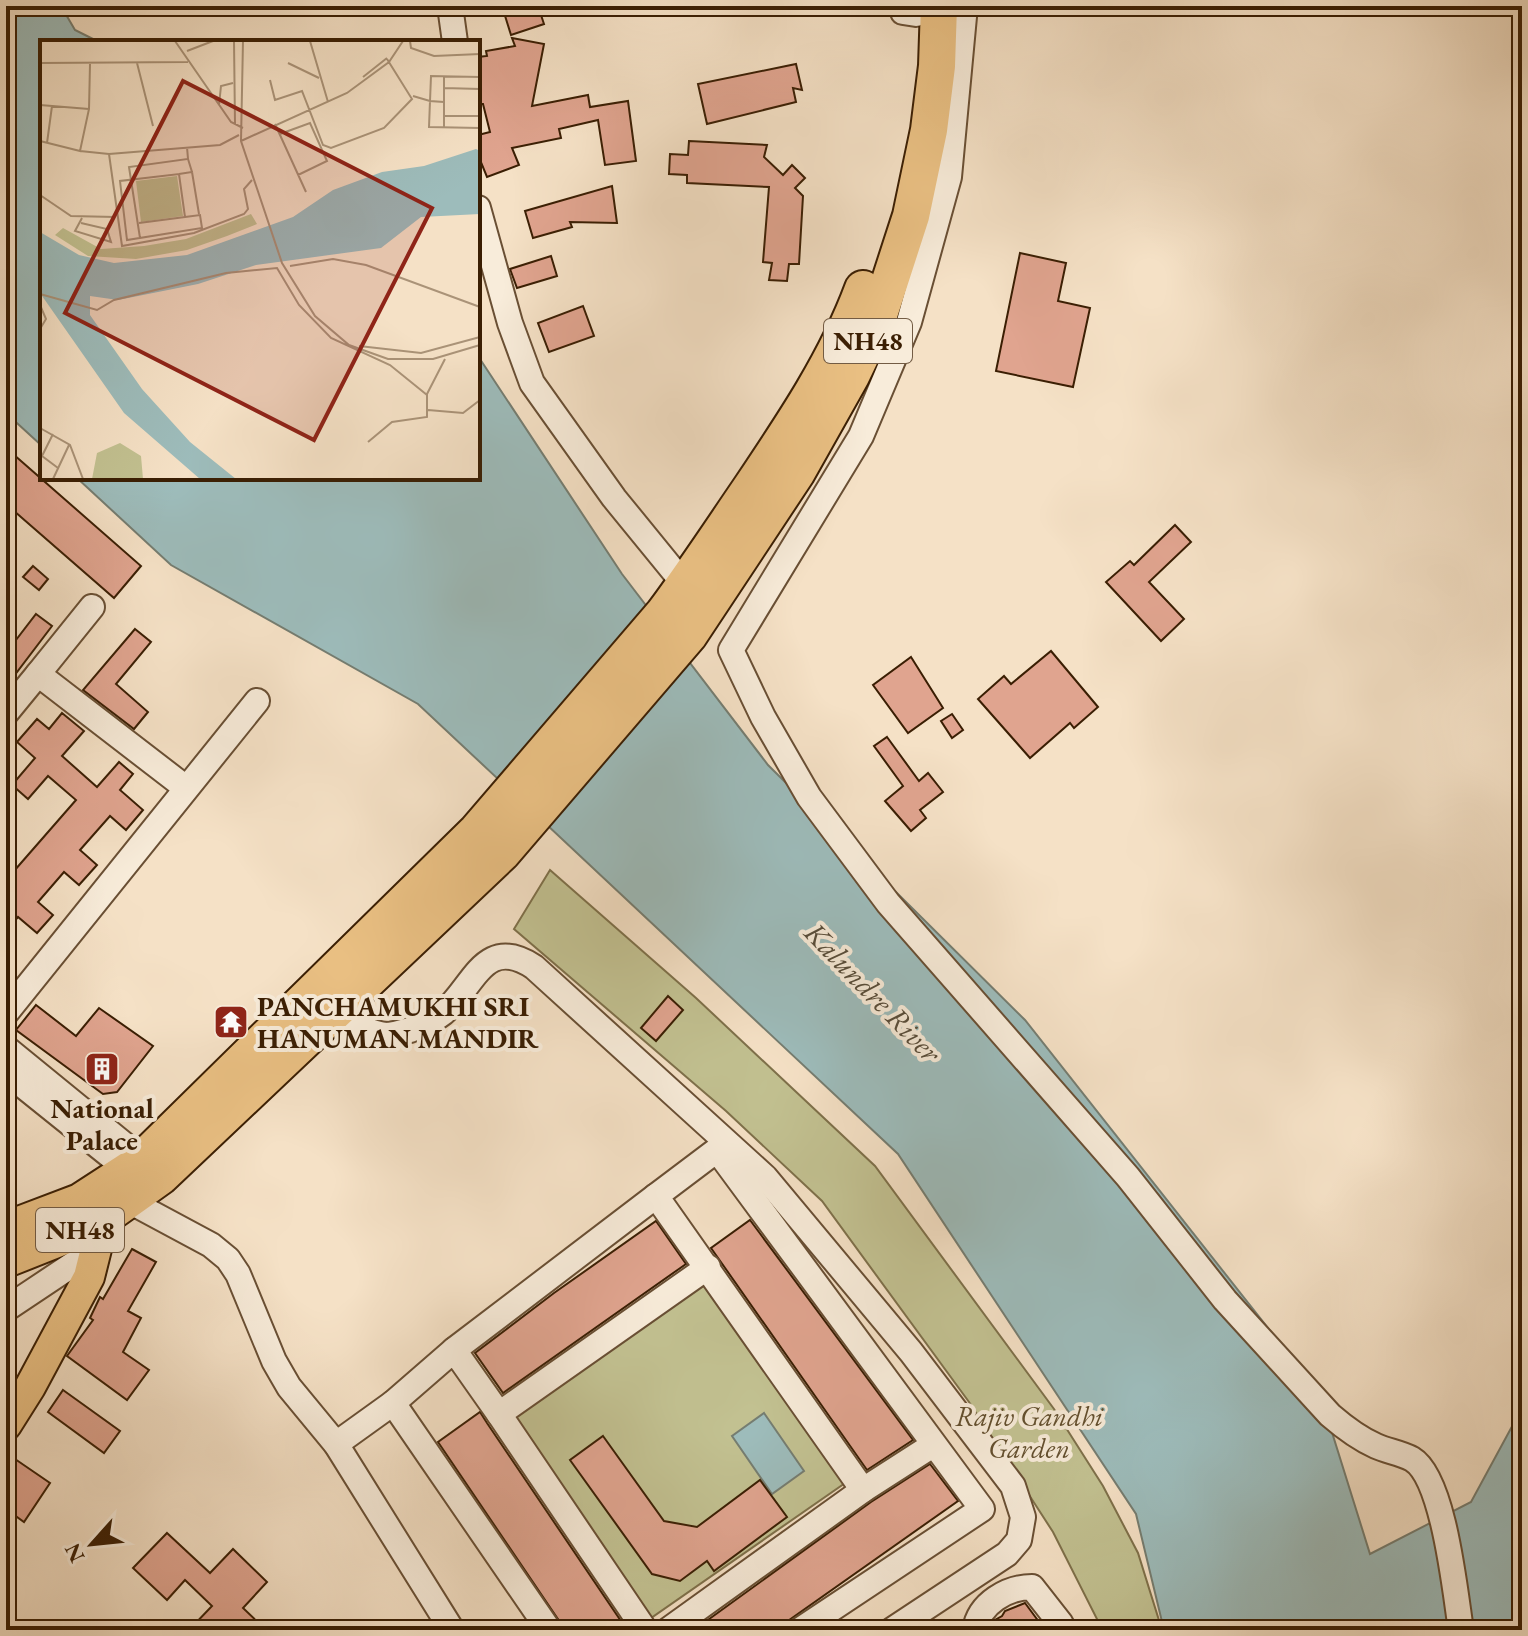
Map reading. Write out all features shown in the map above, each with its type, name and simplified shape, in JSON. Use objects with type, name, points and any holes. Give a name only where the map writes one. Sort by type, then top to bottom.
[{"type":"highway","name":"NH48","points":[[679,611],[800,413],[859,300],[890,208],[934,9]]},
{"type":"highway","name":"NH48","points":[[142,1178],[332,1016],[490,842],[797,472],[851,376],[876,324],[911,216],[926,144],[937,66],[934,9]]},
{"type":"highway","name":"NH48","points":[[6,1259],[92,1224],[490,842]]},
{"type":"highway","name":"NH48","points":[[6,1230],[92,1224]]},
{"type":"main road","points":[[6,1425],[18,1387],[89,1277],[92,1224]]},
{"type":"street","points":[[450,6],[455,40]]},
{"type":"street","points":[[934,9],[949,177],[909,322],[861,436],[731,650],[763,717],[809,797],[888,903],[1128,1177],[1225,1300],[1330,1415],[1348,1432],[1413,1459],[1435,1492],[1461,1630]]},
{"type":"street","points":[[480,215],[510,323],[532,383],[614,498],[679,611]]},
{"type":"street","points":[[6,713],[92,607]]},
{"type":"street","points":[[38,674],[186,788]]},
{"type":"street","points":[[6,1013],[14,985],[186,788],[257,701]]},
{"type":"street","points":[[332,1016],[385,1035],[403,1032],[424,1025],[444,1012],[483,965],[494,958],[521,958],[697,1112],[765,1177],[911,1352],[1004,1474],[1013,1486],[1023,1517],[1019,1540],[1007,1554],[892,1630]]},
{"type":"street","points":[[6,1048],[228,1259],[245,1288],[274,1361],[289,1387],[336,1444],[452,1630]]},
{"type":"street","points":[[6,1072],[142,1178]]},
{"type":"street","points":[[336,1444],[717,1150],[982,1509],[800,1630]]},
{"type":"street","points":[[656,1196],[863,1490]]},
{"type":"street","points":[[6,1309],[92,1224]]},
{"type":"street","points":[[499,1414],[708,1267]]},
{"type":"street","points":[[454,1350],[645,1630]]},
{"type":"street","points":[[393,1403],[549,1630]]},
{"type":"street","points":[[668,1630],[863,1490],[933,1445]]},
{"type":"street","points":[[975,1630],[977,1620],[989,1604],[1015,1587],[1032,1587],[1061,1624],[1061,1630]]},
{"type":"green space","name":"Rajiv Gandhi Garden","points":[[550,870],[696,998],[875,1166],[1054,1409],[1103,1486],[1138,1553],[1162,1630],[1099,1630],[1097,1619],[1053,1532],[969,1402],[822,1201],[726,1111],[514,929]]},
{"type":"green space","points":[[707,1280],[848,1481],[651,1618],[511,1417]]},
{"type":"water","points":[[6,6],[61,6],[75,30],[95,40],[40,40],[40,444],[6,413]]},
{"type":"water","name":"Kalundre River","points":[[480,359],[622,574],[768,765],[1025,1020],[1320,1394],[1370,1554],[1471,1502],[1522,1408],[1522,1630],[1164,1630],[1136,1514],[898,1154],[418,704],[171,565],[79,480],[480,480]]},
{"type":"water","points":[[764,1413],[804,1471],[772,1494],[732,1436]]},
{"type":"building","points":[[502,6],[538,6],[544,24],[511,35]]},
{"type":"building","points":[[512,38],[544,44],[532,106],[588,95],[590,107],[628,101],[636,161],[605,165],[598,120],[559,129],[561,138],[512,148],[519,165],[487,177],[480,160],[480,134],[490,132],[483,104],[480,104],[480,57],[487,56],[486,51],[515,46]]},
{"type":"building","points":[[796,64],[802,90],[793,88],[796,102],[707,124],[698,84]]},
{"type":"building","points":[[689,141],[767,145],[764,157],[783,175],[792,165],[805,178],[795,188],[803,196],[799,264],[789,264],[787,281],[769,280],[772,263],[763,262],[769,187],[687,183],[687,175],[669,174],[670,154],[688,155]]},
{"type":"building","points":[[612,186],[617,223],[570,222],[572,227],[533,238],[525,211]]},
{"type":"building","points":[[1020,253],[1066,263],[1058,301],[1090,308],[1073,387],[996,371]]},
{"type":"building","points":[[551,256],[557,276],[517,288],[510,269]]},
{"type":"building","points":[[583,306],[594,336],[549,352],[538,323]]},
{"type":"building","points":[[13,454],[141,566],[114,598],[6,504],[6,463]]},
{"type":"building","points":[[1175,525],[1191,542],[1149,582],[1184,619],[1161,641],[1106,582],[1130,561],[1134,565]]},
{"type":"building","points":[[33,566],[48,579],[39,590],[23,577]]},
{"type":"building","points":[[36,614],[52,626],[17,672],[6,663],[6,653]]},
{"type":"building","points":[[135,629],[151,642],[116,684],[148,712],[134,729],[83,690]]},
{"type":"building","points":[[1051,651],[1098,707],[1074,728],[1070,723],[1030,758],[978,699],[1004,676],[1011,684]]},
{"type":"building","points":[[911,657],[943,708],[908,733],[873,685]]},
{"type":"building","points":[[62,713],[84,731],[62,756],[97,787],[119,762],[133,774],[120,790],[143,810],[126,830],[110,816],[80,850],[97,865],[79,885],[64,872],[38,902],[53,915],[37,933],[18,917],[6,931],[6,864],[14,871],[76,800],[48,776],[28,799],[12,785],[35,758],[17,742],[37,719],[49,729]]},
{"type":"building","points":[[952,714],[963,730],[952,738],[941,721]]},
{"type":"building","points":[[887,737],[919,781],[928,773],[943,792],[920,810],[926,818],[911,831],[885,801],[903,786],[874,746]]},
{"type":"building","points":[[668,996],[683,1010],[656,1041],[641,1028]]},
{"type":"building","name":"National Palace","points":[[36,1005],[76,1036],[99,1008],[153,1046],[117,1092],[103,1094],[16,1030]]},
{"type":"building","points":[[750,1220],[913,1440],[867,1470],[711,1248]]},
{"type":"building","points":[[656,1221],[686,1264],[503,1393],[475,1353]]},
{"type":"building","points":[[132,1249],[156,1262],[128,1311],[141,1318],[123,1352],[149,1370],[127,1400],[67,1356],[93,1320],[90,1318],[100,1297],[103,1299]]},
{"type":"building","points":[[63,1390],[120,1431],[104,1453],[48,1412]]},
{"type":"building","points":[[480,1412],[627,1630],[564,1628],[438,1442]]},
{"type":"building","points":[[603,1436],[664,1521],[697,1527],[760,1480],[787,1517],[714,1571],[707,1561],[680,1581],[652,1574],[570,1460]]},
{"type":"building","points":[[15,1459],[50,1483],[24,1522],[6,1509],[6,1471]]},
{"type":"building","points":[[930,1464],[958,1501],[775,1630],[694,1630],[871,1502]]},
{"type":"building","points":[[167,1533],[210,1573],[233,1549],[267,1582],[243,1608],[266,1630],[189,1630],[212,1606],[185,1580],[167,1600],[133,1568]]},
{"type":"building","points":[[1025,1603],[1045,1630],[991,1630],[995,1620],[1005,1611]]},
{"type":"place","name":"PANCHAMUKHI SRI HANUMAN MANDIR","points":[[231,1022]]},
{"type":"place","name":"National Palace","points":[[102,1069]]}]
